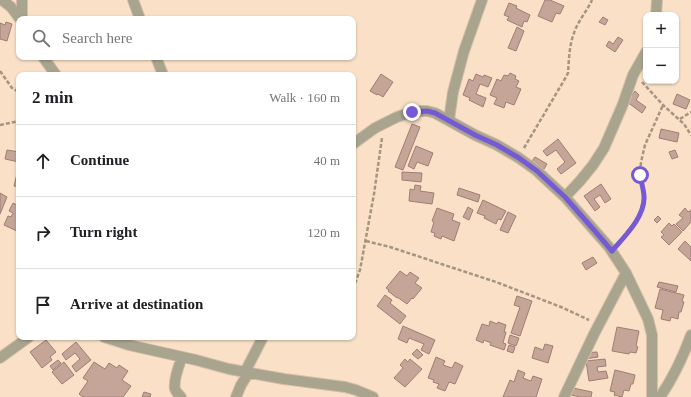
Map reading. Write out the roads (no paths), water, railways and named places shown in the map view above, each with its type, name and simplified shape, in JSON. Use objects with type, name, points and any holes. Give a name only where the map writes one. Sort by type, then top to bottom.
[{"type":"street","points":[[2,0],[11,7],[18,16]]},
{"type":"street","points":[[21,16],[22,0]]},
{"type":"street","points":[[133,0],[139,16]]},
{"type":"street","points":[[449,120],[454,87],[464,51],[482,0]]},
{"type":"street","points":[[656,12],[657,0]]},
{"type":"street","points":[[565,197],[593,165],[604,148],[623,104],[634,73],[643,57]]},
{"type":"street","points":[[45,60],[54,72]]},
{"type":"street","points":[[157,60],[162,72]]},
{"type":"street","points":[[356,142],[375,128],[396,117],[419,111],[432,112],[497,145],[537,171],[565,197],[594,230],[612,251],[626,273],[648,319],[652,335],[652,397]]},
{"type":"street","points":[[564,397],[599,324],[626,273]]},
{"type":"street","points":[[660,397],[673,378],[691,335]]},
{"type":"street","points":[[1,356],[25,340]]},
{"type":"street","points":[[113,340],[129,345],[182,356],[216,366],[284,379],[345,387],[373,397]]},
{"type":"street","points":[[236,397],[240,385],[262,340]]},
{"type":"street","points":[[181,397],[177,393],[175,383],[182,356]]}]
